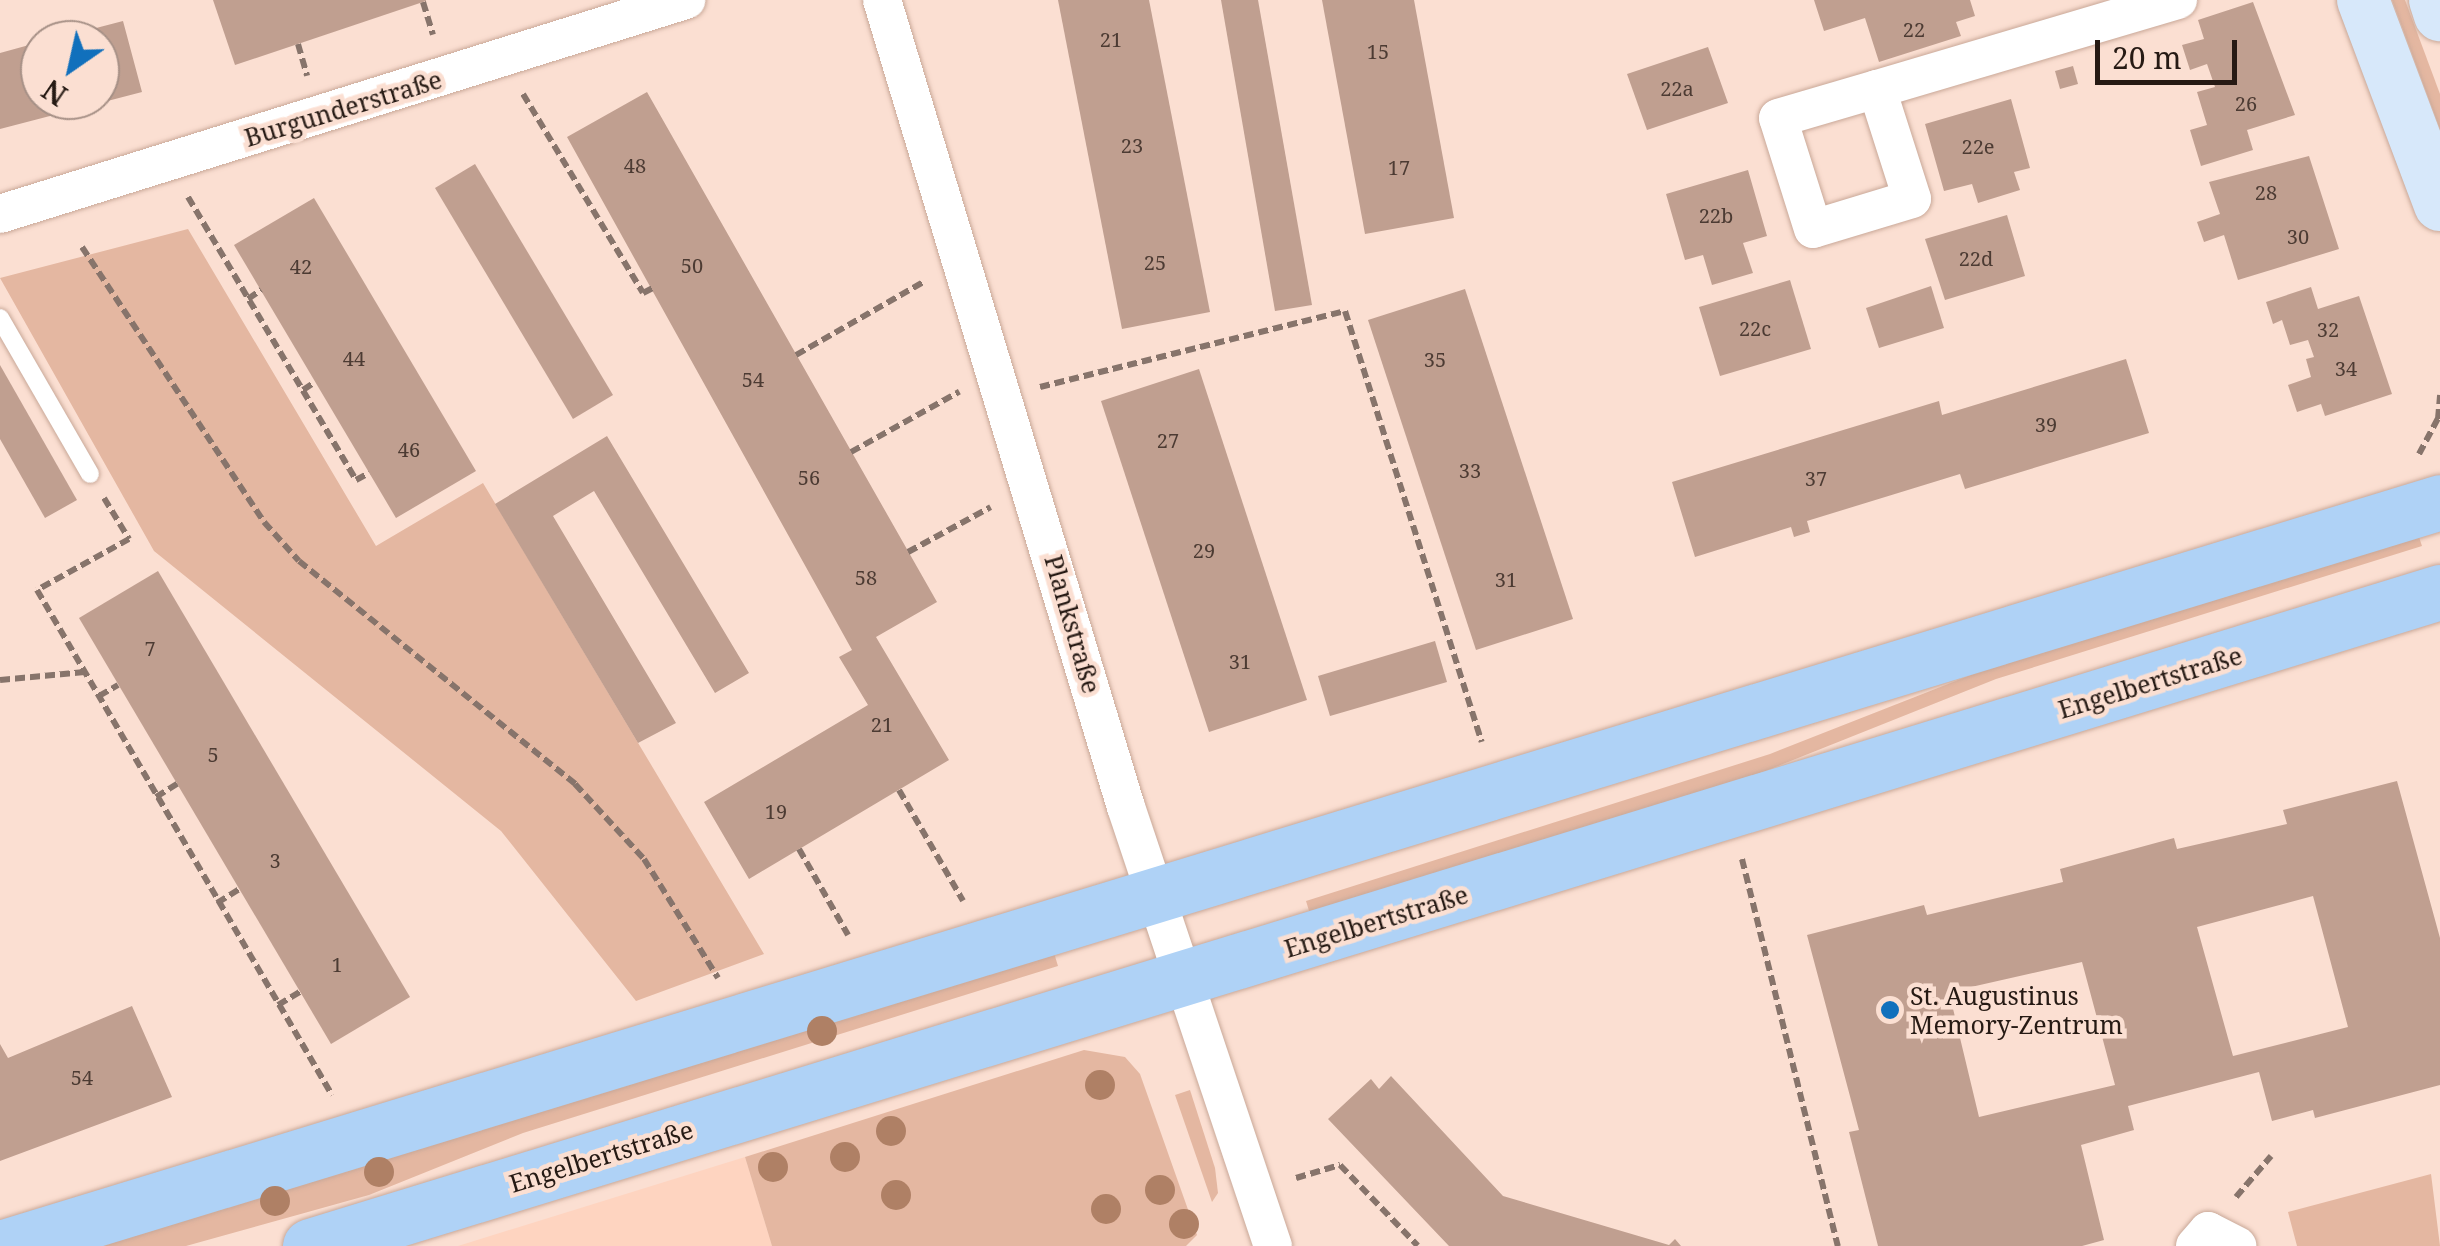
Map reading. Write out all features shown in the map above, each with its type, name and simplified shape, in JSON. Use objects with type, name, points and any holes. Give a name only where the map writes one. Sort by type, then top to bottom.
[{"type":"main road","points":[[7,1246],[1497,790],[2428,479]]},
{"type":"main road","name":"Engelbertstraße","points":[[310,1246],[1731,813],[2440,592]]},
{"type":"street","name":"Burgunderstraße","points":[[0,214],[686,0]]},
{"type":"street","name":"Plankstraße","points":[[882,0],[1033,484],[1155,894],[1273,1246]]},
{"type":"street","points":[[1877,89],[2178,0]]},
{"type":"street","points":[[2363,0],[2440,205]]},
{"type":"street","points":[[2434,0],[2440,14]]},
{"type":"lane","points":[[0,318],[90,474]]},
{"type":"path","points":[[502,59],[643,293],[652,288]]},
{"type":"path","points":[[169,164],[356,480],[368,473]]},
{"type":"path","points":[[586,199],[598,193]]},
{"type":"path","points":[[82,247],[264,522],[299,562],[575,784],[644,859],[745,1021]]},
{"type":"path","points":[[796,355],[962,260]]},
{"type":"path","points":[[248,299],[262,290]]},
{"type":"path","points":[[851,452],[1001,384],[1346,311],[1497,790]]},
{"type":"path","points":[[303,390],[315,382]]},
{"type":"path","points":[[2428,479],[2440,395]]},
{"type":"path","points":[[90,474],[129,539],[37,590],[358,1139]]},
{"type":"path","points":[[908,552],[1033,484]]},
{"type":"path","points":[[0,680],[84,672]]},
{"type":"path","points":[[98,696],[118,685]]},
{"type":"path","points":[[156,797],[177,784]]},
{"type":"path","points":[[899,790],[988,946]]},
{"type":"path","points":[[1731,813],[1838,1246]]},
{"type":"path","points":[[799,849],[874,981]]},
{"type":"path","points":[[217,903],[240,889]]},
{"type":"path","points":[[278,1006],[300,992]]},
{"type":"path","points":[[2213,1241],[2271,1156]]},
{"type":"path","points":[[1254,1191],[1340,1164],[1418,1246]]},
{"type":"shaded area","points":[[2392,0],[2405,0],[2440,94],[2440,129]]},
{"type":"shaded area","points":[[188,229],[376,546],[483,483],[764,954],[636,1001],[501,831],[154,551],[0,278]]},
{"type":"shaded area","points":[[2418,534],[2422,546],[1996,679],[1758,774],[1310,914],[1306,901],[1770,754],[2004,662]]},
{"type":"shaded area","points":[[1054,953],[1058,966],[523,1133],[369,1195],[186,1246],[100,1246]]},
{"type":"shaded area","points":[[1084,1050],[1125,1057],[1140,1074],[1197,1235],[1186,1246],[772,1246],[745,1157]]},
{"type":"shaded area","points":[[1190,1090],[1215,1168],[1218,1193],[1212,1202],[1175,1095]]},
{"type":"shaded area","points":[[745,1157],[772,1246],[458,1246]]},
{"type":"shaded area","points":[[2431,1174],[2440,1246],[2297,1246],[2288,1212]]},
{"type":"building","points":[[213,0],[426,0],[426,1],[235,65]]},
{"type":"building","points":[[1058,0],[1149,0],[1210,312],[1122,329]]},
{"type":"building","points":[[1221,0],[1258,0],[1312,305],[1275,311]]},
{"type":"building","points":[[1322,0],[1414,0],[1454,218],[1365,234]]},
{"type":"building","points":[[1814,0],[1970,0],[1975,16],[1956,22],[1961,36],[1879,62],[1865,18],[1824,31]]},
{"type":"building","points":[[2253,2],[2295,115],[2247,130],[2253,150],[2201,166],[2190,130],[2207,125],[2197,92],[2215,87],[2207,64],[2190,70],[2182,45],[2204,39],[2198,20]]},
{"type":"building","points":[[123,21],[142,92],[120,98]]},
{"type":"building","points":[[1708,47],[1728,103],[1647,130],[1627,74]]},
{"type":"building","points":[[20,48],[20,120],[35,120],[0,129],[0,53]]},
{"type":"building","points":[[2073,66],[2078,84],[2060,89],[2055,71]]},
{"type":"building","points":[[647,92],[937,602],[876,637],[949,760],[749,879],[704,802],[868,705],[839,657],[852,650],[567,137]]},
{"type":"building","points":[[2011,99],[2030,168],[2014,172],[2020,190],[1978,203],[1972,184],[1944,191],[1925,124]]},
{"type":"building","points":[[2309,156],[2339,249],[2238,280],[2224,235],[2204,242],[2197,222],[2220,214],[2209,182]]},
{"type":"building","points":[[475,164],[613,395],[573,419],[435,188]]},
{"type":"building","points":[[1748,170],[1767,236],[1743,243],[1753,273],[1712,285],[1703,255],[1685,260],[1666,194]]},
{"type":"building","points":[[314,198],[476,471],[396,518],[234,245]]},
{"type":"building","points":[[2007,215],[2025,276],[1945,300],[1925,239]]},
{"type":"building","points":[[1790,280],[1811,349],[1720,376],[1699,307]]},
{"type":"building","points":[[1931,286],[1944,328],[1879,348],[1866,308]]},
{"type":"building","points":[[2311,287],[2318,309],[2359,296],[2392,394],[2325,416],[2321,404],[2297,412],[2288,385],[2311,377],[2306,359],[2314,357],[2308,340],[2290,345],[2282,320],[2273,324],[2266,302]]},
{"type":"building","points":[[1465,289],[1573,619],[1476,650],[1368,320]]},
{"type":"building","points":[[2126,359],[2149,433],[1965,489],[1960,474],[1807,521],[1810,532],[1794,537],[1791,527],[1695,557],[1672,482],[1939,401],[1942,415]]},
{"type":"building","points":[[0,365],[77,500],[45,518],[0,439]]},
{"type":"building","points":[[1199,369],[1307,700],[1209,732],[1101,401]]},
{"type":"building","points":[[607,436],[749,673],[715,693],[594,491],[553,516],[676,723],[638,743],[495,504]]},
{"type":"building","points":[[158,571],[410,997],[331,1044],[79,618]]},
{"type":"building","points":[[1435,641],[1447,682],[1330,716],[1318,676]]},
{"type":"building","name":"St. Augustinus Memory-Zentrum","points":[[2397,781],[2440,938],[2440,1085],[2315,1118],[2313,1110],[2272,1121],[2259,1072],[2128,1106],[2134,1130],[2081,1145],[2104,1240],[2082,1246],[1878,1246],[1849,1132],[1859,1130],[1807,935],[1924,905],[1927,915],[2063,882],[2060,869],[2174,838],[2177,849],[2287,824],[2283,810]],"holes":[[[2313,896],[2348,1027],[2233,1056],[2197,927]],[[2082,962],[2115,1085],[1979,1117],[1949,992]]]},
{"type":"building","points":[[132,1006],[172,1097],[0,1161],[0,1044],[8,1058]]},
{"type":"building","points":[[1391,1076],[1503,1196],[1669,1245],[1675,1239],[1681,1246],[1449,1246],[1328,1119],[1371,1079],[1379,1089]]},
{"type":"place","name":"St. Augustinus Memory-Zentrum","points":[[1890,1010]]}]
